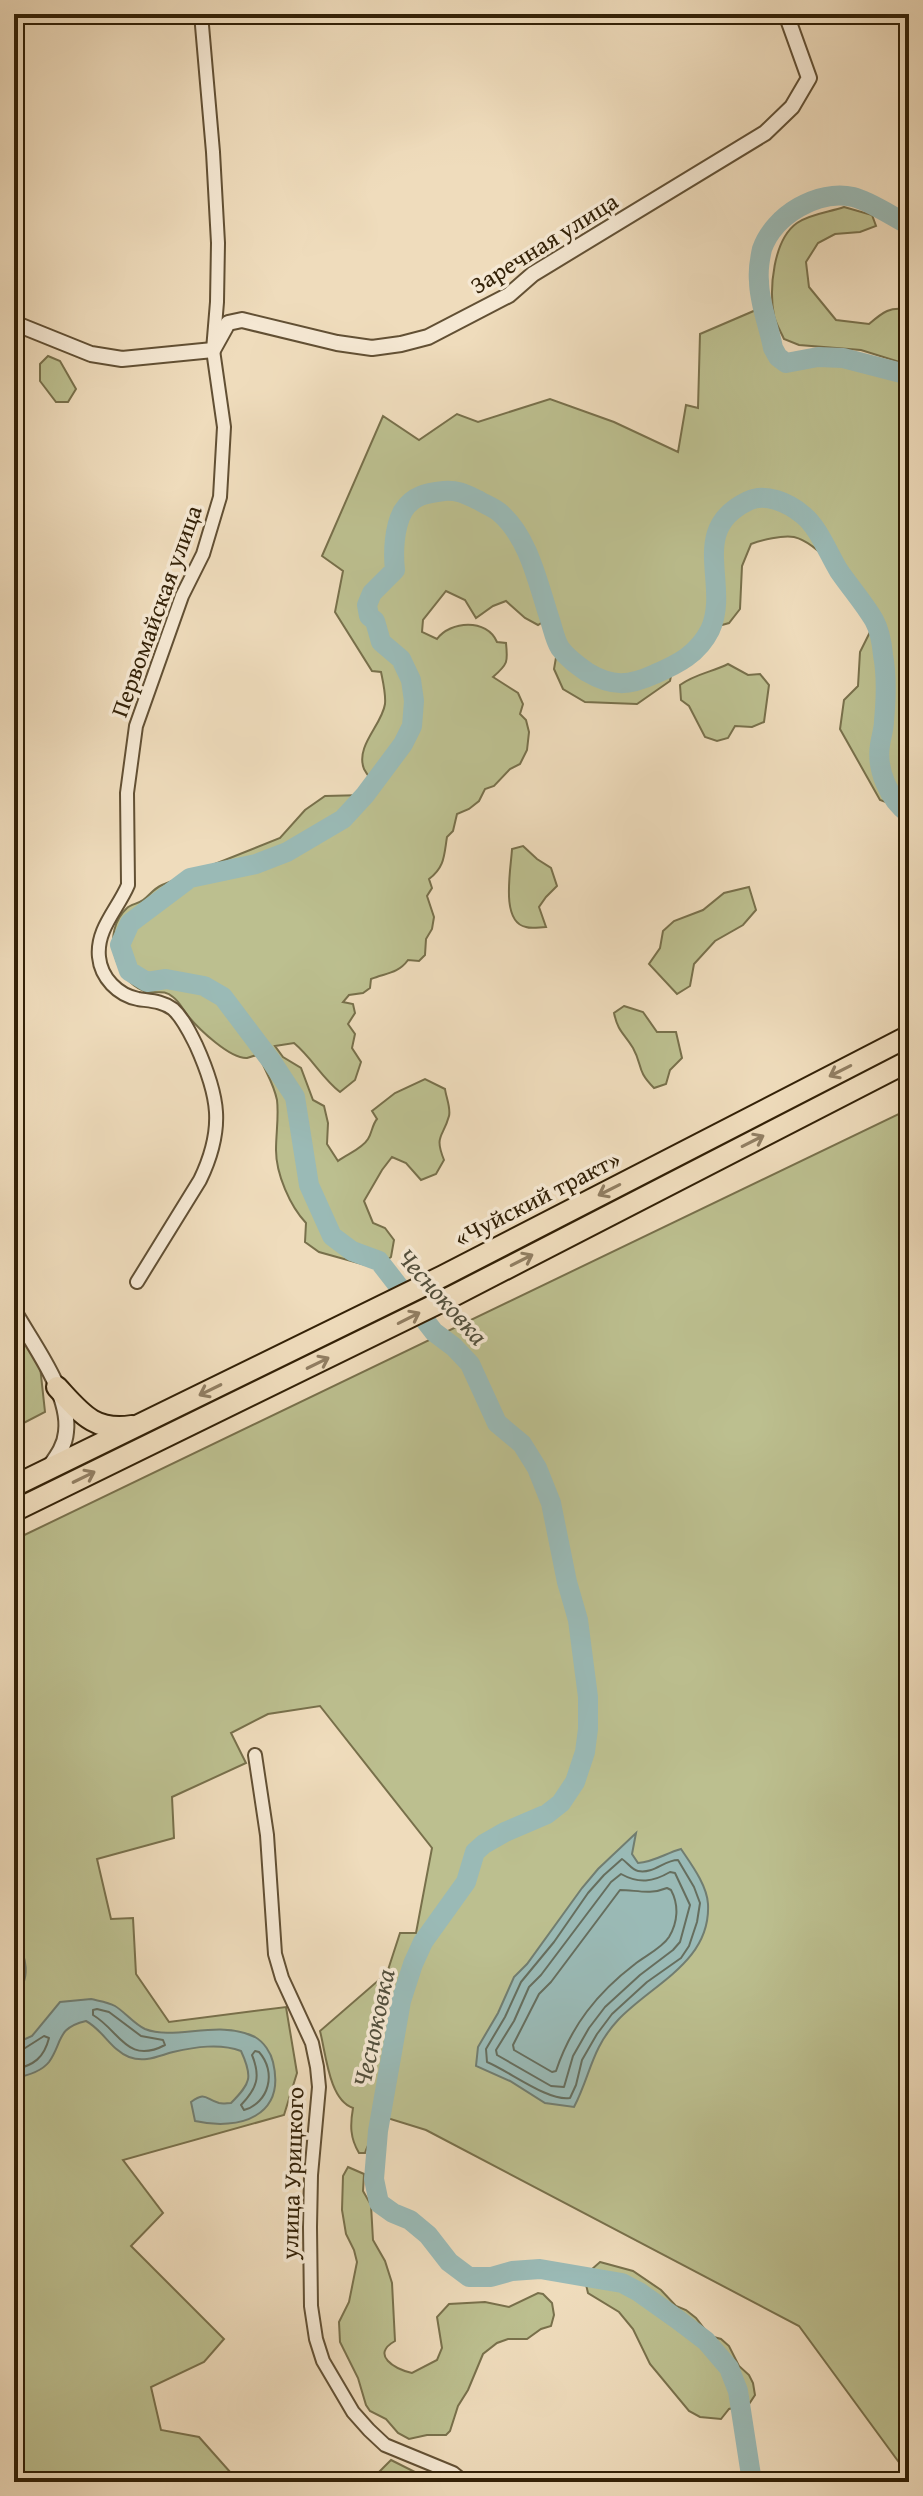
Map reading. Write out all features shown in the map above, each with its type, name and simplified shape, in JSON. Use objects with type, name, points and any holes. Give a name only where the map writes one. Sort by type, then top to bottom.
[{"type":"highway","name":"«Чуйский тракт»","points":[[14,1486],[356,1320],[909,1036]]},
{"type":"highway","name":"«Чуйский тракт»","points":[[14,1511],[453,1296],[909,1061]]},
{"type":"highway","points":[[57,1387],[83,1415],[99,1425],[118,1428],[140,1425]]},
{"type":"street","name":"Первомайская улица","points":[[137,1282],[209,1163],[217,1112],[208,1072],[183,1021],[172,1009],[152,999],[123,994],[111,984],[101,969],[99,955],[106,923],[128,885],[127,793],[136,726],[182,596],[203,554],[220,497],[224,427],[213,350],[218,243],[201,14]]},
{"type":"street","name":"Заречная улица","points":[[213,350],[228,323],[242,320],[337,343],[372,348],[401,344],[428,337],[509,295],[533,274],[765,133],[792,107],[809,78],[786,14]]},
{"type":"street","points":[[14,323],[91,354],[122,359],[213,350]]},
{"type":"street","points":[[14,1311],[57,1387],[66,1414],[62,1449],[47,1470]]},
{"type":"street","name":"улица Урицкого","points":[[255,1755],[267,1835],[275,1954],[282,1978],[312,2043],[317,2067],[319,2087],[310,2227],[311,2306],[316,2339],[323,2361],[353,2412],[369,2430],[385,2445],[453,2473],[464,2482]]},
{"type":"green space","points":[[844,207],[872,215],[876,226],[860,232],[835,234],[818,243],[806,262],[809,287],[836,320],[869,324],[887,311],[909,310],[909,365],[861,350],[799,345],[784,339],[776,322],[773,279],[783,241],[802,220]]},
{"type":"green space","points":[[763,307],[773,345],[786,363],[818,357],[843,358],[909,375],[909,814],[880,800],[840,729],[844,700],[858,686],[860,652],[875,622],[839,573],[805,542],[784,537],[751,544],[742,566],[740,609],[729,623],[711,628],[696,652],[673,666],[670,681],[637,704],[585,702],[563,689],[554,669],[558,646],[549,618],[538,625],[506,601],[476,618],[465,600],[446,591],[423,620],[422,632],[437,639],[450,628],[477,626],[492,634],[497,642],[506,643],[506,662],[493,677],[518,693],[523,704],[520,714],[526,720],[529,732],[527,750],[520,764],[510,769],[494,786],[485,789],[479,801],[469,809],[457,814],[453,831],[447,837],[441,865],[429,879],[432,888],[427,896],[434,917],[426,939],[425,955],[419,961],[408,960],[396,971],[371,979],[370,988],[363,993],[349,995],[343,1002],[353,1004],[355,1013],[348,1024],[355,1034],[352,1048],[361,1062],[355,1080],[340,1092],[294,1043],[275,1046],[283,1057],[301,1068],[313,1100],[324,1106],[328,1123],[327,1144],[338,1161],[365,1143],[377,1119],[372,1111],[395,1093],[425,1079],[445,1089],[448,1102],[449,1116],[440,1141],[444,1160],[436,1174],[421,1180],[406,1163],[392,1157],[364,1201],[373,1223],[385,1228],[394,1240],[391,1257],[376,1268],[319,1252],[305,1242],[306,1223],[281,1179],[276,1150],[277,1100],[259,1055],[247,1058],[232,1054],[199,1028],[169,994],[144,991],[134,985],[125,976],[114,954],[114,929],[119,918],[129,907],[162,885],[280,838],[305,810],[325,796],[365,795],[371,799],[379,790],[364,769],[362,760],[385,704],[381,672],[372,671],[335,612],[343,571],[322,556],[383,416],[419,440],[457,414],[478,422],[550,399],[614,422],[678,452],[686,405],[698,408],[700,334]]},
{"type":"green space","points":[[48,356],[60,361],[76,389],[68,402],[56,402],[40,381],[40,364]]},
{"type":"green space","points":[[728,664],[748,675],[760,674],[769,685],[764,722],[752,727],[735,726],[728,738],[717,741],[705,737],[689,706],[681,700],[680,685]]},
{"type":"green space","points":[[523,846],[551,868],[557,886],[539,907],[546,927],[526,927],[513,916],[509,894],[512,849]]},
{"type":"green space","points":[[749,887],[756,910],[743,925],[715,941],[694,964],[690,986],[677,994],[649,964],[660,948],[663,931],[674,921],[703,910],[724,893]]},
{"type":"green space","points":[[624,1006],[643,1012],[657,1032],[676,1032],[682,1058],[670,1070],[666,1084],[654,1088],[642,1072],[614,1013]]},
{"type":"green space","points":[[909,1109],[909,2476],[799,2326],[426,2130],[381,2116],[365,2153],[359,2153],[352,2131],[353,2108],[345,2103],[334,2086],[320,2031],[387,1973],[400,1933],[416,1933],[432,1848],[320,1706],[268,1714],[231,1733],[246,1763],[172,1797],[174,1838],[97,1859],[111,1919],[133,1918],[136,1974],[169,2022],[286,2007],[297,2073],[284,2115],[123,2160],[163,2213],[131,2246],[224,2339],[204,2362],[151,2387],[161,2430],[199,2437],[239,2482],[14,2482],[14,1540]]},
{"type":"green space","points":[[14,1321],[40,1366],[45,1412],[14,1428]]},
{"type":"green space","points":[[348,2167],[364,2174],[363,2191],[371,2205],[373,2240],[385,2261],[392,2283],[395,2341],[388,2346],[385,2356],[393,2365],[412,2373],[437,2360],[442,2348],[437,2317],[449,2304],[485,2302],[509,2307],[538,2293],[552,2303],[554,2315],[551,2326],[527,2339],[508,2339],[497,2343],[483,2354],[446,2435],[409,2439],[398,2433],[386,2419],[370,2411],[340,2342],[339,2322],[349,2302],[357,2262],[346,2234],[342,2210],[343,2176]]},
{"type":"green space","points":[[600,2262],[633,2271],[696,2318],[710,2336],[721,2339],[729,2346],[739,2366],[753,2383],[755,2395],[749,2404],[729,2409],[721,2419],[700,2417],[689,2411],[650,2364],[633,2329],[619,2312],[588,2293],[584,2276]]},
{"type":"green space","points":[[391,2460],[415,2472],[411,2482],[369,2482]]},
{"type":"water","points":[[636,1833],[632,1854],[638,1863],[681,1849],[698,1875],[708,1904],[700,1942],[677,1970],[632,2007],[609,2031],[574,2107],[545,2103],[510,2081],[476,2066],[478,2047],[514,1977],[598,1869]]},
{"type":"water","points":[[14,1936],[26,1967],[20,1991],[14,1998]]},
{"type":"water","points":[[91,1999],[112,2005],[141,2027],[157,2032],[227,2030],[255,2037],[269,2051],[272,2059],[275,2080],[273,2095],[256,2116],[243,2121],[212,2124],[195,2121],[191,2102],[203,2096],[219,2103],[231,2103],[243,2090],[248,2074],[241,2051],[207,2047],[135,2059],[117,2050],[86,2021],[65,2032],[46,2065],[33,2073],[14,2078],[14,2044],[32,2036],[60,2002]]},
{"type":"waterway","name":"Чесноковка","points":[[909,225],[860,199],[826,197],[799,207],[776,225],[762,249],[759,265],[761,298],[773,348],[786,363],[818,357],[843,358],[909,375]]},
{"type":"waterway","name":"Чесноковка","points":[[752,2482],[738,2391],[729,2368],[706,2341],[677,2319],[622,2283],[540,2269],[512,2271],[491,2277],[469,2277],[449,2262],[428,2235],[410,2220],[379,2203],[374,2179],[378,2131],[401,2001],[423,1942],[466,1882],[475,1852],[505,1832],[547,1814],[561,1803],[575,1782],[585,1752],[588,1729],[588,1697],[578,1620],[551,1503],[537,1468],[522,1444],[497,1423],[470,1364],[434,1332],[379,1261],[352,1251],[332,1236],[309,1185],[295,1097],[272,1062],[223,997],[204,986],[166,979],[147,982],[129,971],[120,945],[130,923],[190,878],[256,864],[287,852],[343,819],[403,744],[412,726],[414,701],[411,680],[401,659],[381,642],[367,605],[372,593],[395,570],[395,540],[403,511],[416,498],[432,493],[449,491],[465,494],[497,510],[509,522],[531,562],[560,648],[587,672],[621,683],[637,681],[672,666],[693,652],[705,638],[715,613],[715,543],[719,527],[730,513],[748,501],[762,498],[777,500],[797,511],[814,527],[877,628],[886,680],[880,764],[895,801],[909,814]]}]
